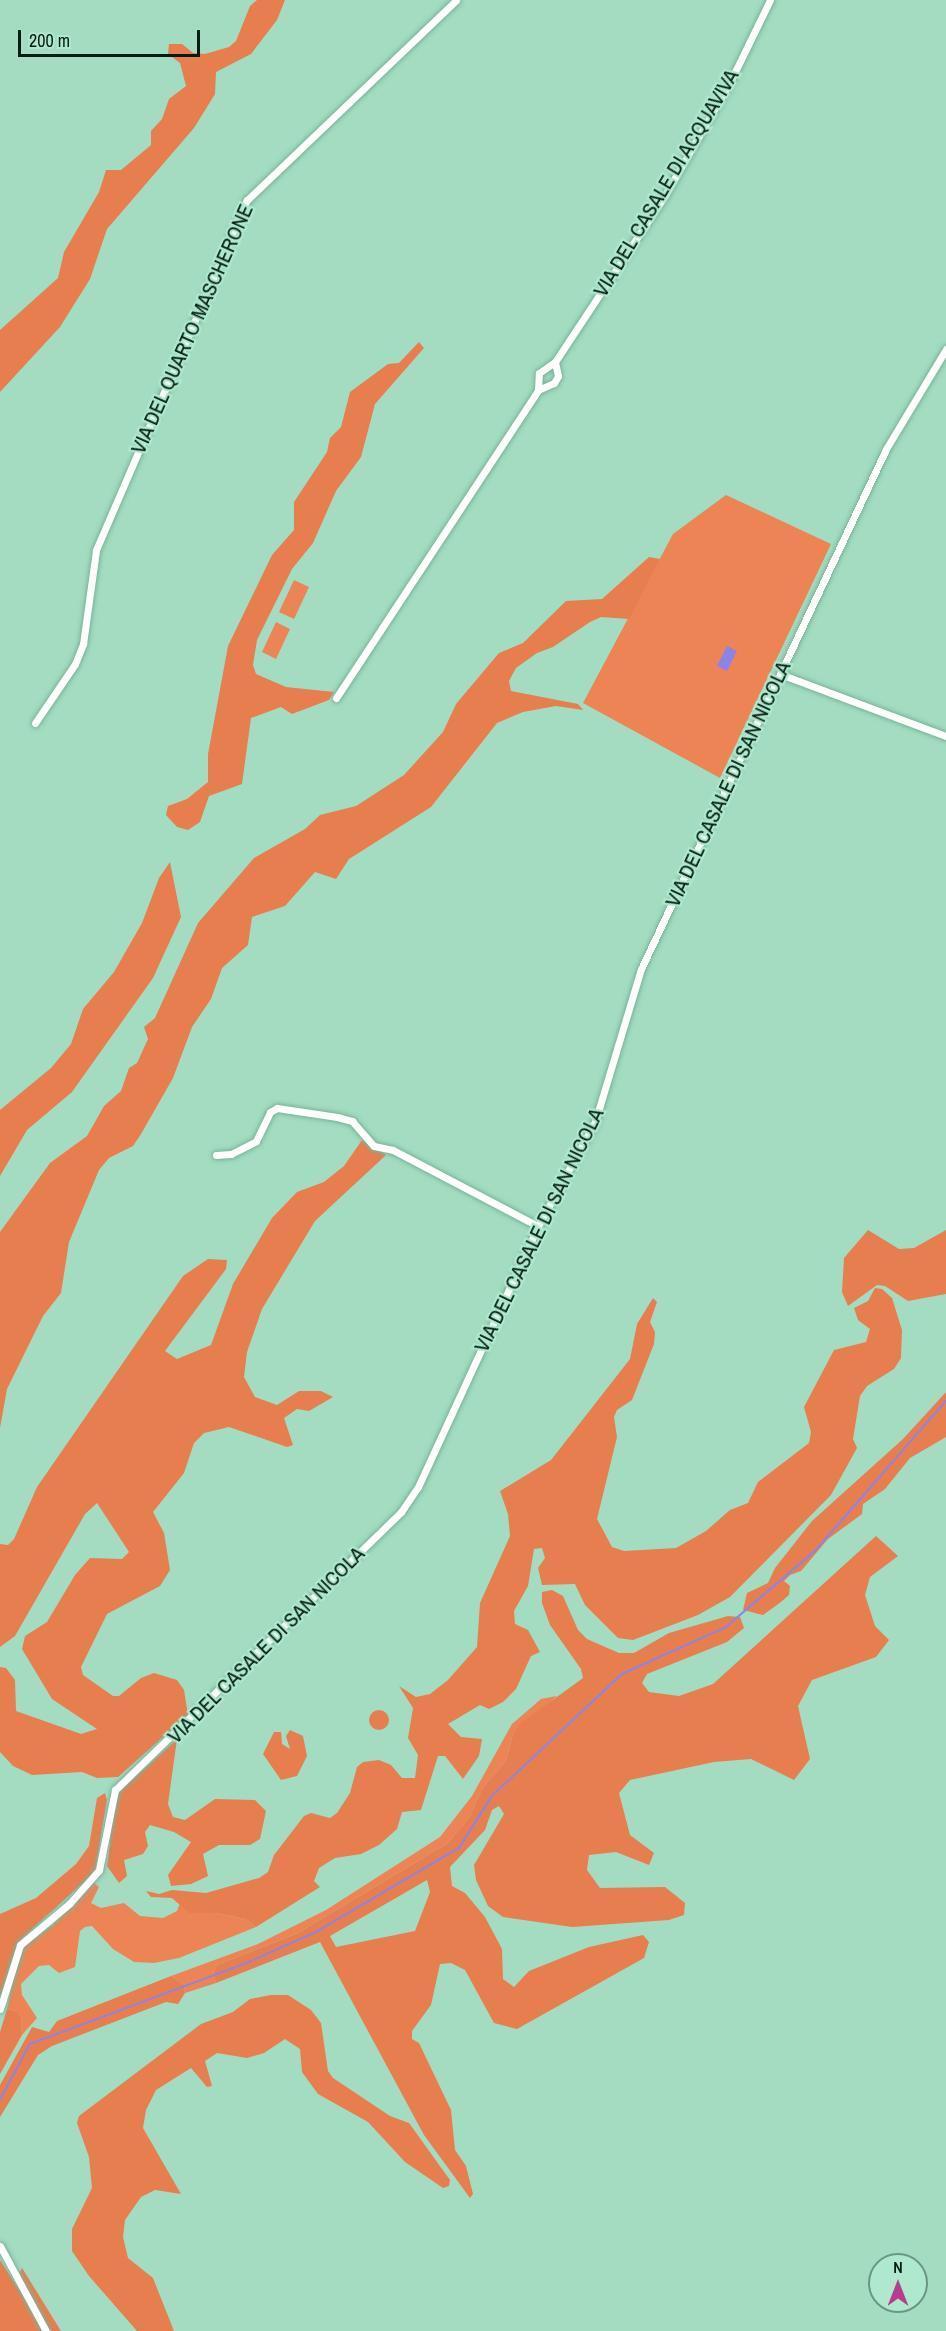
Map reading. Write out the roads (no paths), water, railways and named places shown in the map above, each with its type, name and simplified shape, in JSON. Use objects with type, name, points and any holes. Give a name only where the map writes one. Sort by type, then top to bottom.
[{"type":"street","name":"VIA DEL QUARTO MASCHERONE","points":[[35,723],[75,664],[83,644],[96,550],[247,200],[456,0]]},
{"type":"street","name":"VIA DEL CASALE DI ACQUAVIVA","points":[[336,698],[538,390],[540,373],[555,362],[686,159],[730,82],[770,0]]},
{"type":"street","name":"VIA DEL CASALE DI SAN NICOLA","points":[[0,2009],[20,1945],[70,1903],[99,1870],[115,1790],[406,1503],[418,1487],[538,1226],[595,1122],[641,969],[896,431],[946,350]]},
{"type":"street","name":"VIA DEL CASALE DI ACQUAVIVA","points":[[538,390],[554,383],[558,376],[555,362]]},
{"type":"street","points":[[780,674],[946,736]]},
{"type":"street","points":[[216,1155],[231,1154],[256,1141],[270,1112],[277,1108],[337,1117],[352,1121],[374,1146],[393,1150],[538,1226]]},
{"type":"street","points":[[0,2246],[46,2331]]},
{"type":"waterway","points":[[0,2100],[30,2044],[249,1962],[318,1931],[459,1848],[492,1796],[622,1674],[726,1627],[815,1551],[946,1401]]}]
